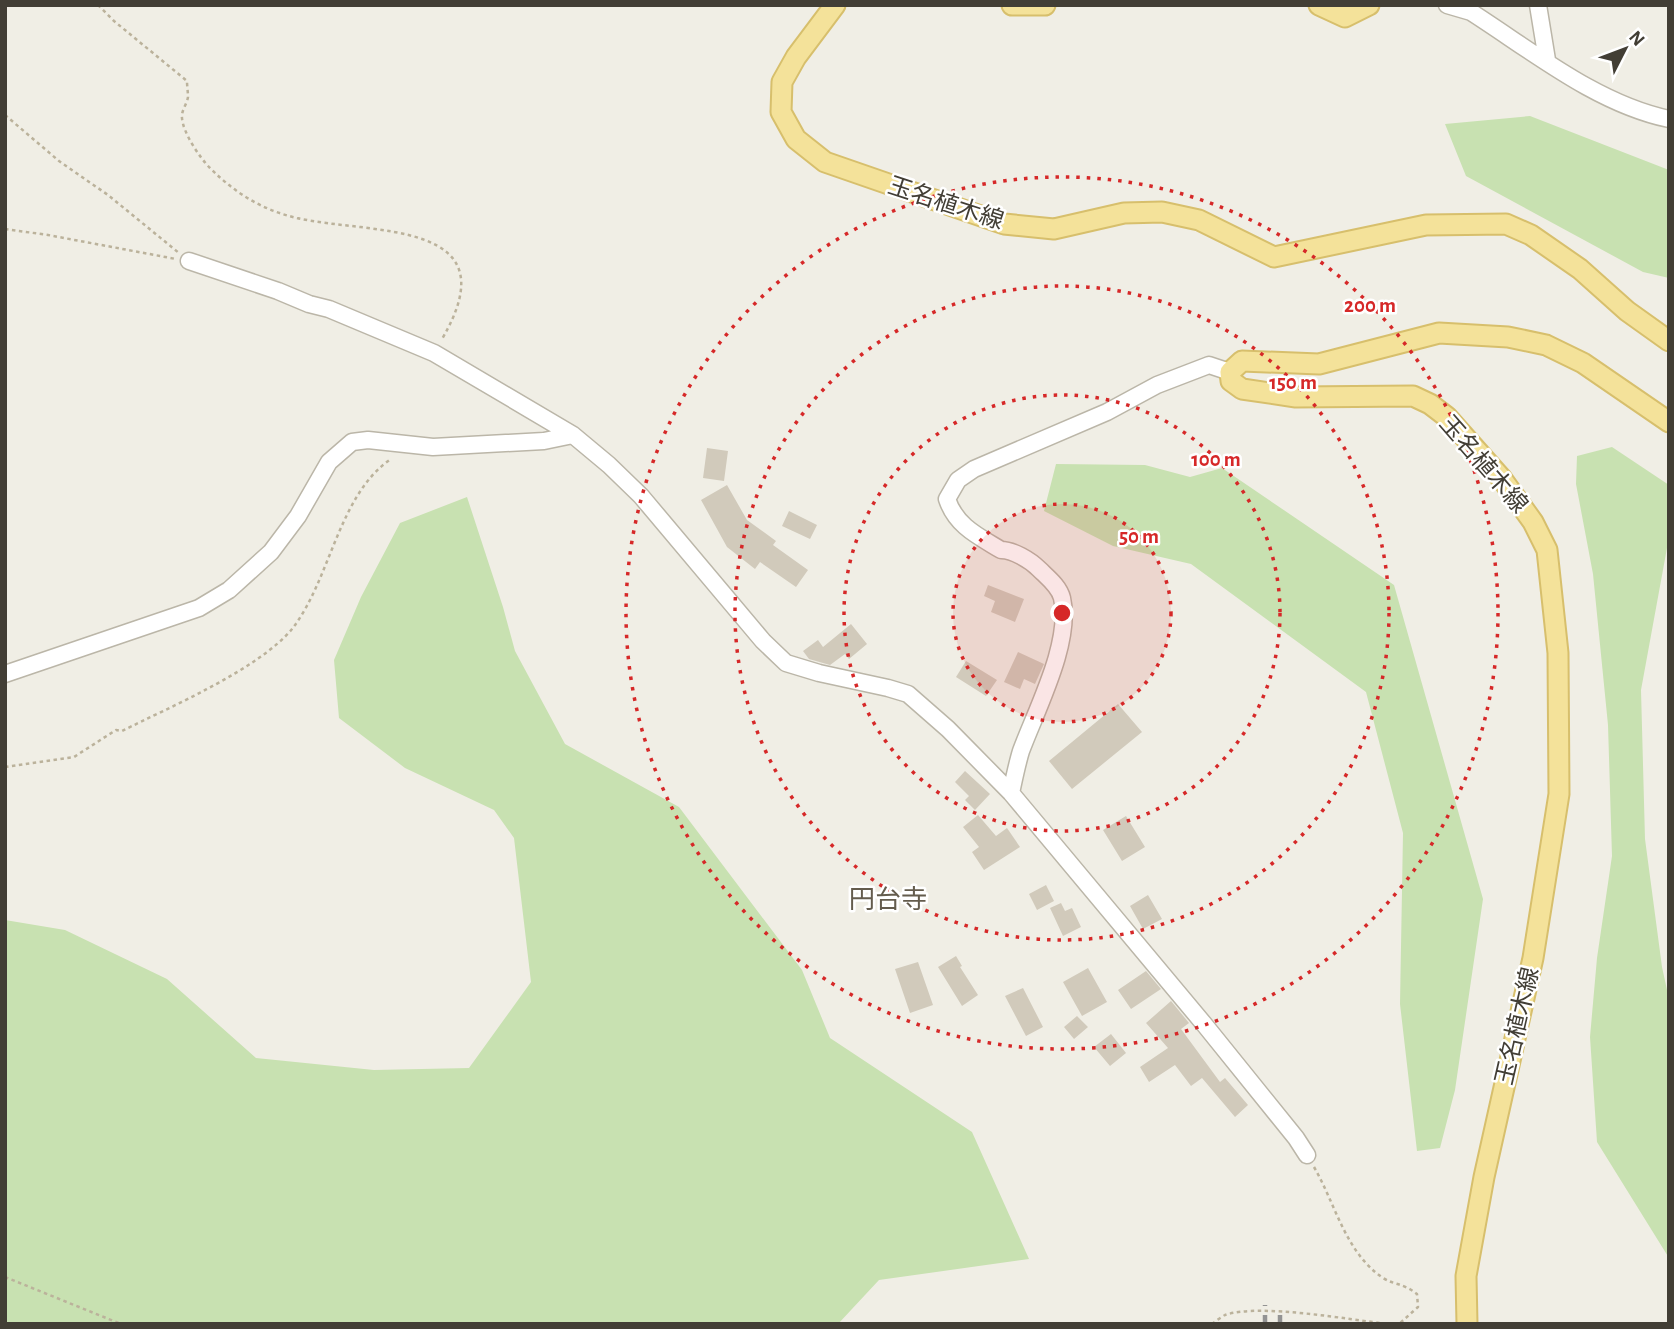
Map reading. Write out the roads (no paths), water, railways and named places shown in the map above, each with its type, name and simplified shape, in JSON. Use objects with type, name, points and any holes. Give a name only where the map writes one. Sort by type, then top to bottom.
[{"type":"main road","name":"玉名植木線","points":[[835,5],[796,57],[782,82],[781,112],[796,139],[825,162],[1004,224],[1055,229],[1124,213],[1162,212],[1199,220],[1274,257],[1426,225],[1506,224],[1531,235],[1580,270],[1627,311],[1669,341]]},
{"type":"main road","points":[[1012,5],[1045,5]]},
{"type":"main road","points":[[1319,5],[1345,17],[1369,5]]},
{"type":"main road","points":[[1230,372],[1242,360],[1319,364],[1438,333],[1508,337],[1546,345],[1583,363],[1669,422]]},
{"type":"main road","name":"玉名植木線","points":[[1230,372],[1231,381],[1242,389],[1296,397],[1413,396],[1430,404],[1447,417],[1503,479],[1533,522],[1547,550],[1558,653],[1559,794],[1533,958],[1484,1177],[1466,1276],[1466,1324]]},
{"type":"street","points":[[1447,5],[1471,12],[1610,100],[1649,115],[1669,119]]},
{"type":"street","points":[[1538,5],[1547,61]]},
{"type":"street","points":[[189,261],[330,309],[434,353],[573,435],[641,496],[786,663],[908,694],[948,729],[1011,793],[1204,1024],[1307,1155]]},
{"type":"street","points":[[1011,793],[1020,754],[1053,666],[1064,626],[1062,599],[1055,585],[1034,564],[1007,550],[1001,550],[965,528],[952,513],[947,499],[958,480],[974,469],[1107,412],[1157,385],[1209,365],[1230,372]]},
{"type":"street","points":[[5,674],[199,608],[229,590],[271,552],[298,516],[329,462],[352,442],[368,440],[433,447],[544,441],[573,435]]},
{"type":"railway","points":[[1265,1305],[1265,1324]]},
{"type":"railway","points":[[1280,1309],[1280,1324]]},
{"type":"district","name":"円台寺","points":[[888,899]]}]
